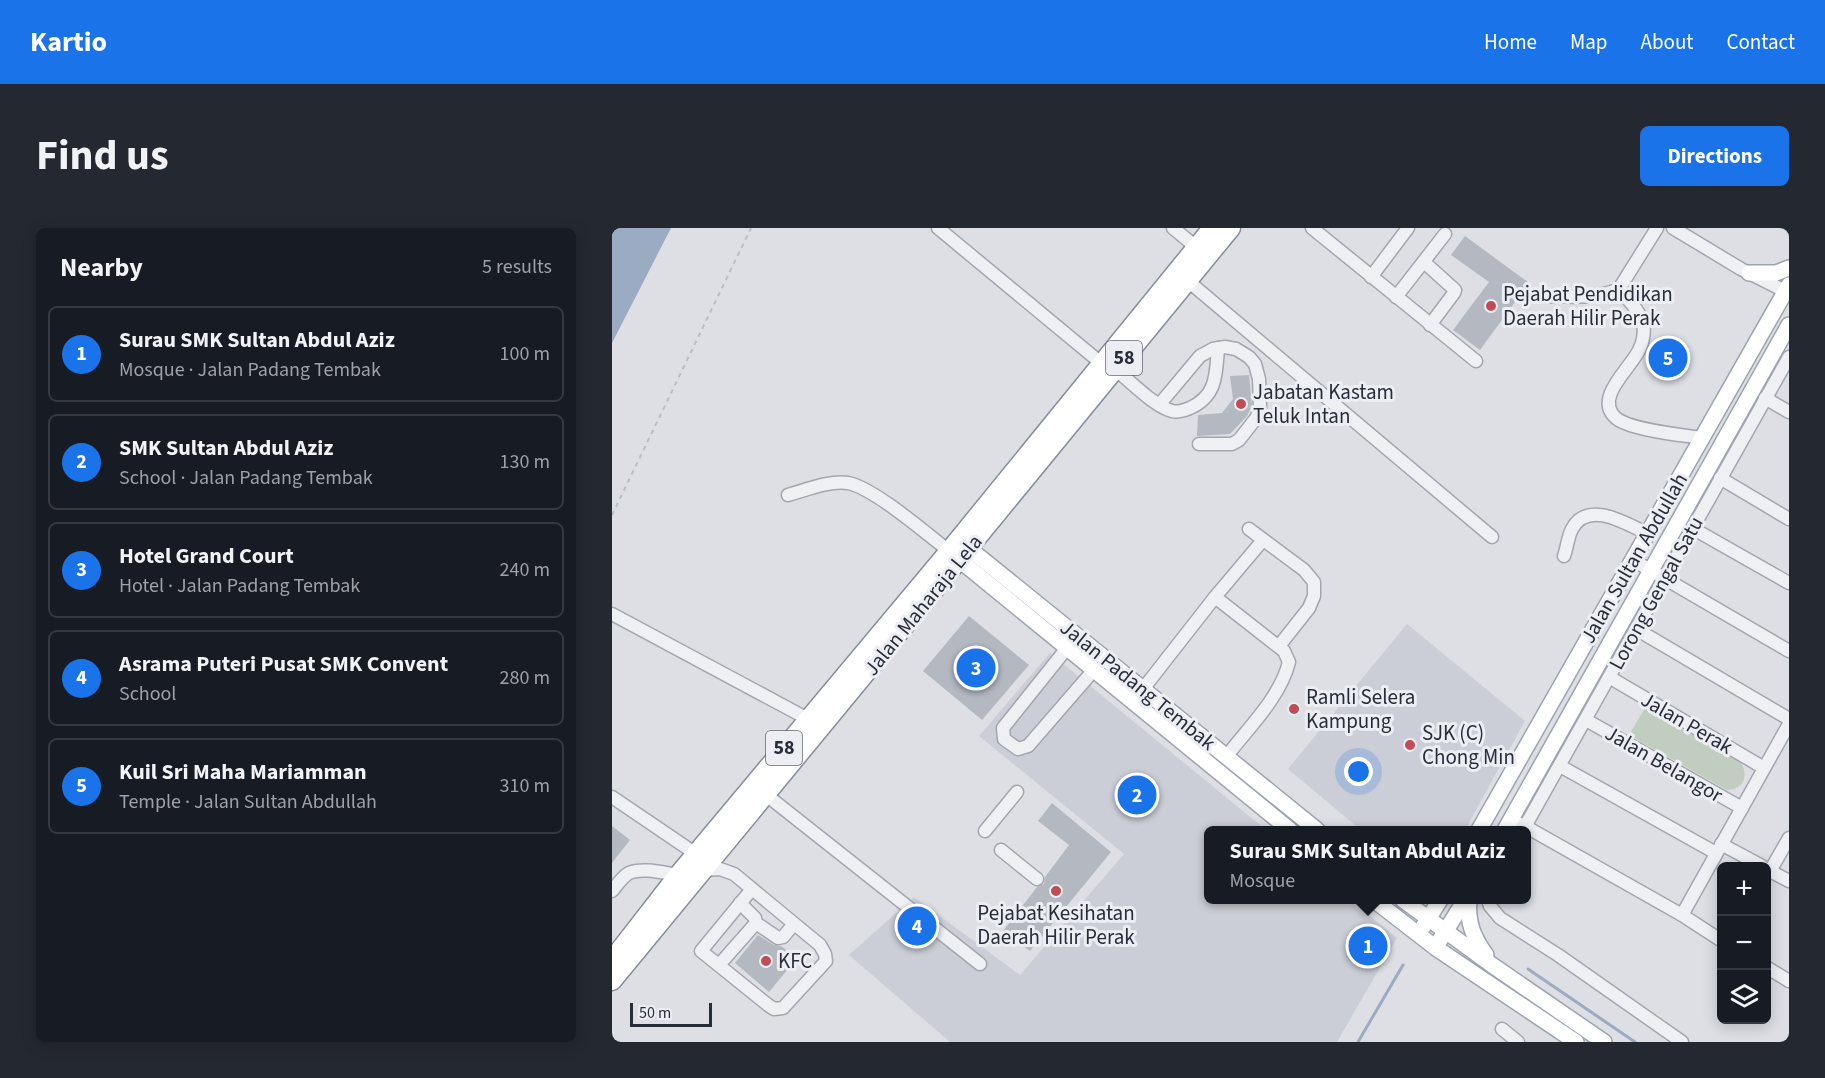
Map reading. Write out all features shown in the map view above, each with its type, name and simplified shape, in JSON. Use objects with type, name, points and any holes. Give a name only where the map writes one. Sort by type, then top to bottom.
[{"type":"highway","name":"Jalan Maharaja Lela","points":[[612,960],[678,875],[700,862],[726,841],[765,794],[1108,366],[1212,228]]},
{"type":"highway","name":"Jalan Maharaja Lela","points":[[1108,366],[1188,281],[1231,228]]},
{"type":"highway","name":"Jalan Maharaja Lela","points":[[612,981],[808,719],[959,550]]},
{"type":"main road","points":[[1749,273],[1776,273],[1789,268]]},
{"type":"main road","name":"Jalan Sultan Abdullah","points":[[1482,826],[1788,290]]},
{"type":"main road","name":"Jalan Sultan Abdullah","points":[[1509,825],[1658,573],[1788,329]]},
{"type":"main road","name":"Jalan Padang Tembak","points":[[959,550],[1093,671],[1284,826]]},
{"type":"main road","name":"Jalan Padang Tembak","points":[[959,550],[1143,689],[1311,826]]},
{"type":"main road","points":[[1507,780],[1509,825]]},
{"type":"main road","points":[[1379,904],[1436,948],[1576,1042]]},
{"type":"main road","points":[[1408,904],[1601,1041]]},
{"type":"main road","points":[[1418,935],[1437,904]]},
{"type":"main road","points":[[1436,948],[1464,904]]},
{"type":"main road","points":[[1467,904],[1470,927],[1476,941],[1492,965]]},
{"type":"street","points":[[938,228],[1108,366],[1159,405],[1174,412],[1185,410],[1205,399],[1214,388],[1218,348]]},
{"type":"street","points":[[1173,228],[1197,247]]},
{"type":"street","points":[[1312,228],[1476,362]]},
{"type":"street","points":[[1371,277],[1408,228]]},
{"type":"street","points":[[1540,296],[1597,295],[1608,294],[1619,289],[1657,228]]},
{"type":"street","points":[[1673,228],[1749,273],[1788,290]]},
{"type":"street","points":[[1396,297],[1445,234]]},
{"type":"street","points":[[1424,262],[1455,290],[1430,325]]},
{"type":"street","points":[[1188,281],[1492,537]]},
{"type":"street","points":[[1619,289],[1637,310],[1643,323],[1643,336],[1640,350],[1613,388],[1608,399],[1610,410],[1617,418],[1633,426],[1702,438]]},
{"type":"street","points":[[1159,405],[1200,356],[1225,347],[1236,349],[1249,357],[1255,364],[1259,379],[1260,407],[1257,417],[1239,440],[1232,444],[1199,444]]},
{"type":"street","name":"Lorong Gengal Satu","points":[[1527,826],[1636,629],[1658,573],[1692,528],[1789,357]]},
{"type":"street","points":[[1765,398],[1789,412]]},
{"type":"street","points":[[1720,478],[1789,519]]},
{"type":"street","points":[[788,495],[837,483],[849,483],[864,489],[959,550]]},
{"type":"street","points":[[1564,556],[1572,529],[1579,520],[1589,515],[1599,514],[1615,519],[1648,534]]},
{"type":"street","points":[[1692,528],[1789,583]]},
{"type":"street","points":[[1249,529],[1304,570],[1314,582],[1314,596],[1308,608],[1279,646]]},
{"type":"street","points":[[1143,689],[1263,540]]},
{"type":"street","points":[[1633,560],[1789,651]]},
{"type":"street","points":[[1215,597],[1279,646],[1289,662],[1286,675],[1274,695],[1226,757]]},
{"type":"street","points":[[612,614],[808,719]]},
{"type":"street","points":[[1636,629],[1789,719]]},
{"type":"street","points":[[1067,648],[1003,728],[1004,739],[1018,749],[1028,746],[1093,671]]},
{"type":"street","name":"Jalan Perak","points":[[1609,677],[1764,768]]},
{"type":"street","name":"Jalan Belangor","points":[[1586,720],[1742,808]]},
{"type":"street","points":[[1682,915],[1789,724]]},
{"type":"street","points":[[1560,766],[1719,849],[1750,862]]},
{"type":"street","points":[[985,831],[1017,792]]},
{"type":"street","points":[[765,794],[980,964]]},
{"type":"street","points":[[612,797],[700,862],[734,874],[820,945],[826,961],[783,1008],[774,1009],[768,1005],[701,951],[752,889]]},
{"type":"street","points":[[1531,832],[1682,915],[1717,938]]},
{"type":"street","points":[[1771,862],[1789,838]]},
{"type":"street","points":[[726,841],[727,859],[734,874]]},
{"type":"street","points":[[1001,850],[1037,879]]},
{"type":"street","points":[[612,891],[630,872],[645,871],[678,875]]},
{"type":"street","points":[[1771,872],[1789,881]]},
{"type":"street","points":[[740,903],[755,918],[756,923],[778,939],[783,937],[794,924]]},
{"type":"street","points":[[1489,904],[1500,918],[1558,954],[1682,1042]]},
{"type":"street","points":[[719,965],[756,923]]},
{"type":"street","points":[[1771,970],[1789,981]]},
{"type":"street","points":[[1502,1029],[1518,1042]]},
{"type":"path","points":[[612,515],[752,228]]},
{"type":"shaded area","name":"SJK (C) Chong Min","points":[[1407,624],[1525,721],[1467,826],[1356,826],[1288,769]]},
{"type":"shaded area","points":[[1050,653],[1261,826],[1204,826],[1204,904],[1355,904],[1397,938],[1337,1042],[950,1042],[849,955],[914,897],[1020,975],[1124,854],[979,736]]},
{"type":"green space","points":[[1645,708],[1740,761],[1745,776],[1741,784],[1727,790],[1629,735]]},
{"type":"water","points":[[612,228],[671,228],[612,343]]},
{"type":"building","name":"Pejabat Pendidikan Daerah Hilir Perak","points":[[1465,236],[1529,283],[1480,350],[1453,330],[1489,282],[1451,255]]},
{"type":"building","points":[[1655,340],[1689,360],[1680,375],[1646,355]]},
{"type":"building","name":"Jabatan Kastam Teluk Intan","points":[[1249,375],[1252,406],[1247,416],[1230,434],[1197,436],[1198,415],[1222,413],[1233,399],[1230,376]]},
{"type":"building","points":[[969,616],[1029,665],[982,720],[923,671]]},
{"type":"building","name":"Pejabat Kesihatan Daerah Hilir Perak","points":[[1052,803],[1111,852],[1030,951],[1003,931],[1037,887],[1044,884],[1045,877],[1069,845],[1038,821]]},
{"type":"building","points":[[612,826],[630,840],[612,863]]},
{"type":"building","points":[[1359,924],[1389,936],[1377,968],[1346,957]]},
{"type":"building","name":"KFC","points":[[758,935],[774,945],[781,946],[797,958],[769,992],[735,963]]},
{"type":"waterway","points":[[1358,1042],[1403,965]]},
{"type":"waterway","points":[[1528,969],[1635,1042]]},
{"type":"place","name":"Pejabat Pendidikan Daerah Hilir Perak","points":[[1491,306]]},
{"type":"place","name":"Kuil Sri Maha Mariamman","points":[[1668,358]]},
{"type":"place","name":"Jabatan Kastam Teluk Intan","points":[[1241,404]]},
{"type":"place","name":"Hotel Grand Court","points":[[976,668]]},
{"type":"place","name":"Ramli Selera Kampung","points":[[1294,709]]},
{"type":"place","name":"SJK (C) Chong Min","points":[[1410,745]]},
{"type":"place","name":"SMK Sultan Abdul Aziz","points":[[1137,795]]},
{"type":"place","name":"Pejabat Kesihatan Daerah Hilir Perak","points":[[1056,891]]},
{"type":"place","name":"Asrama Puteri Pusat SMK Convent","points":[[917,926]]},
{"type":"place","name":"Surau SMK Sultan Abdul Aziz","points":[[1368,946]]},
{"type":"place","name":"KFC","points":[[766,961]]}]
